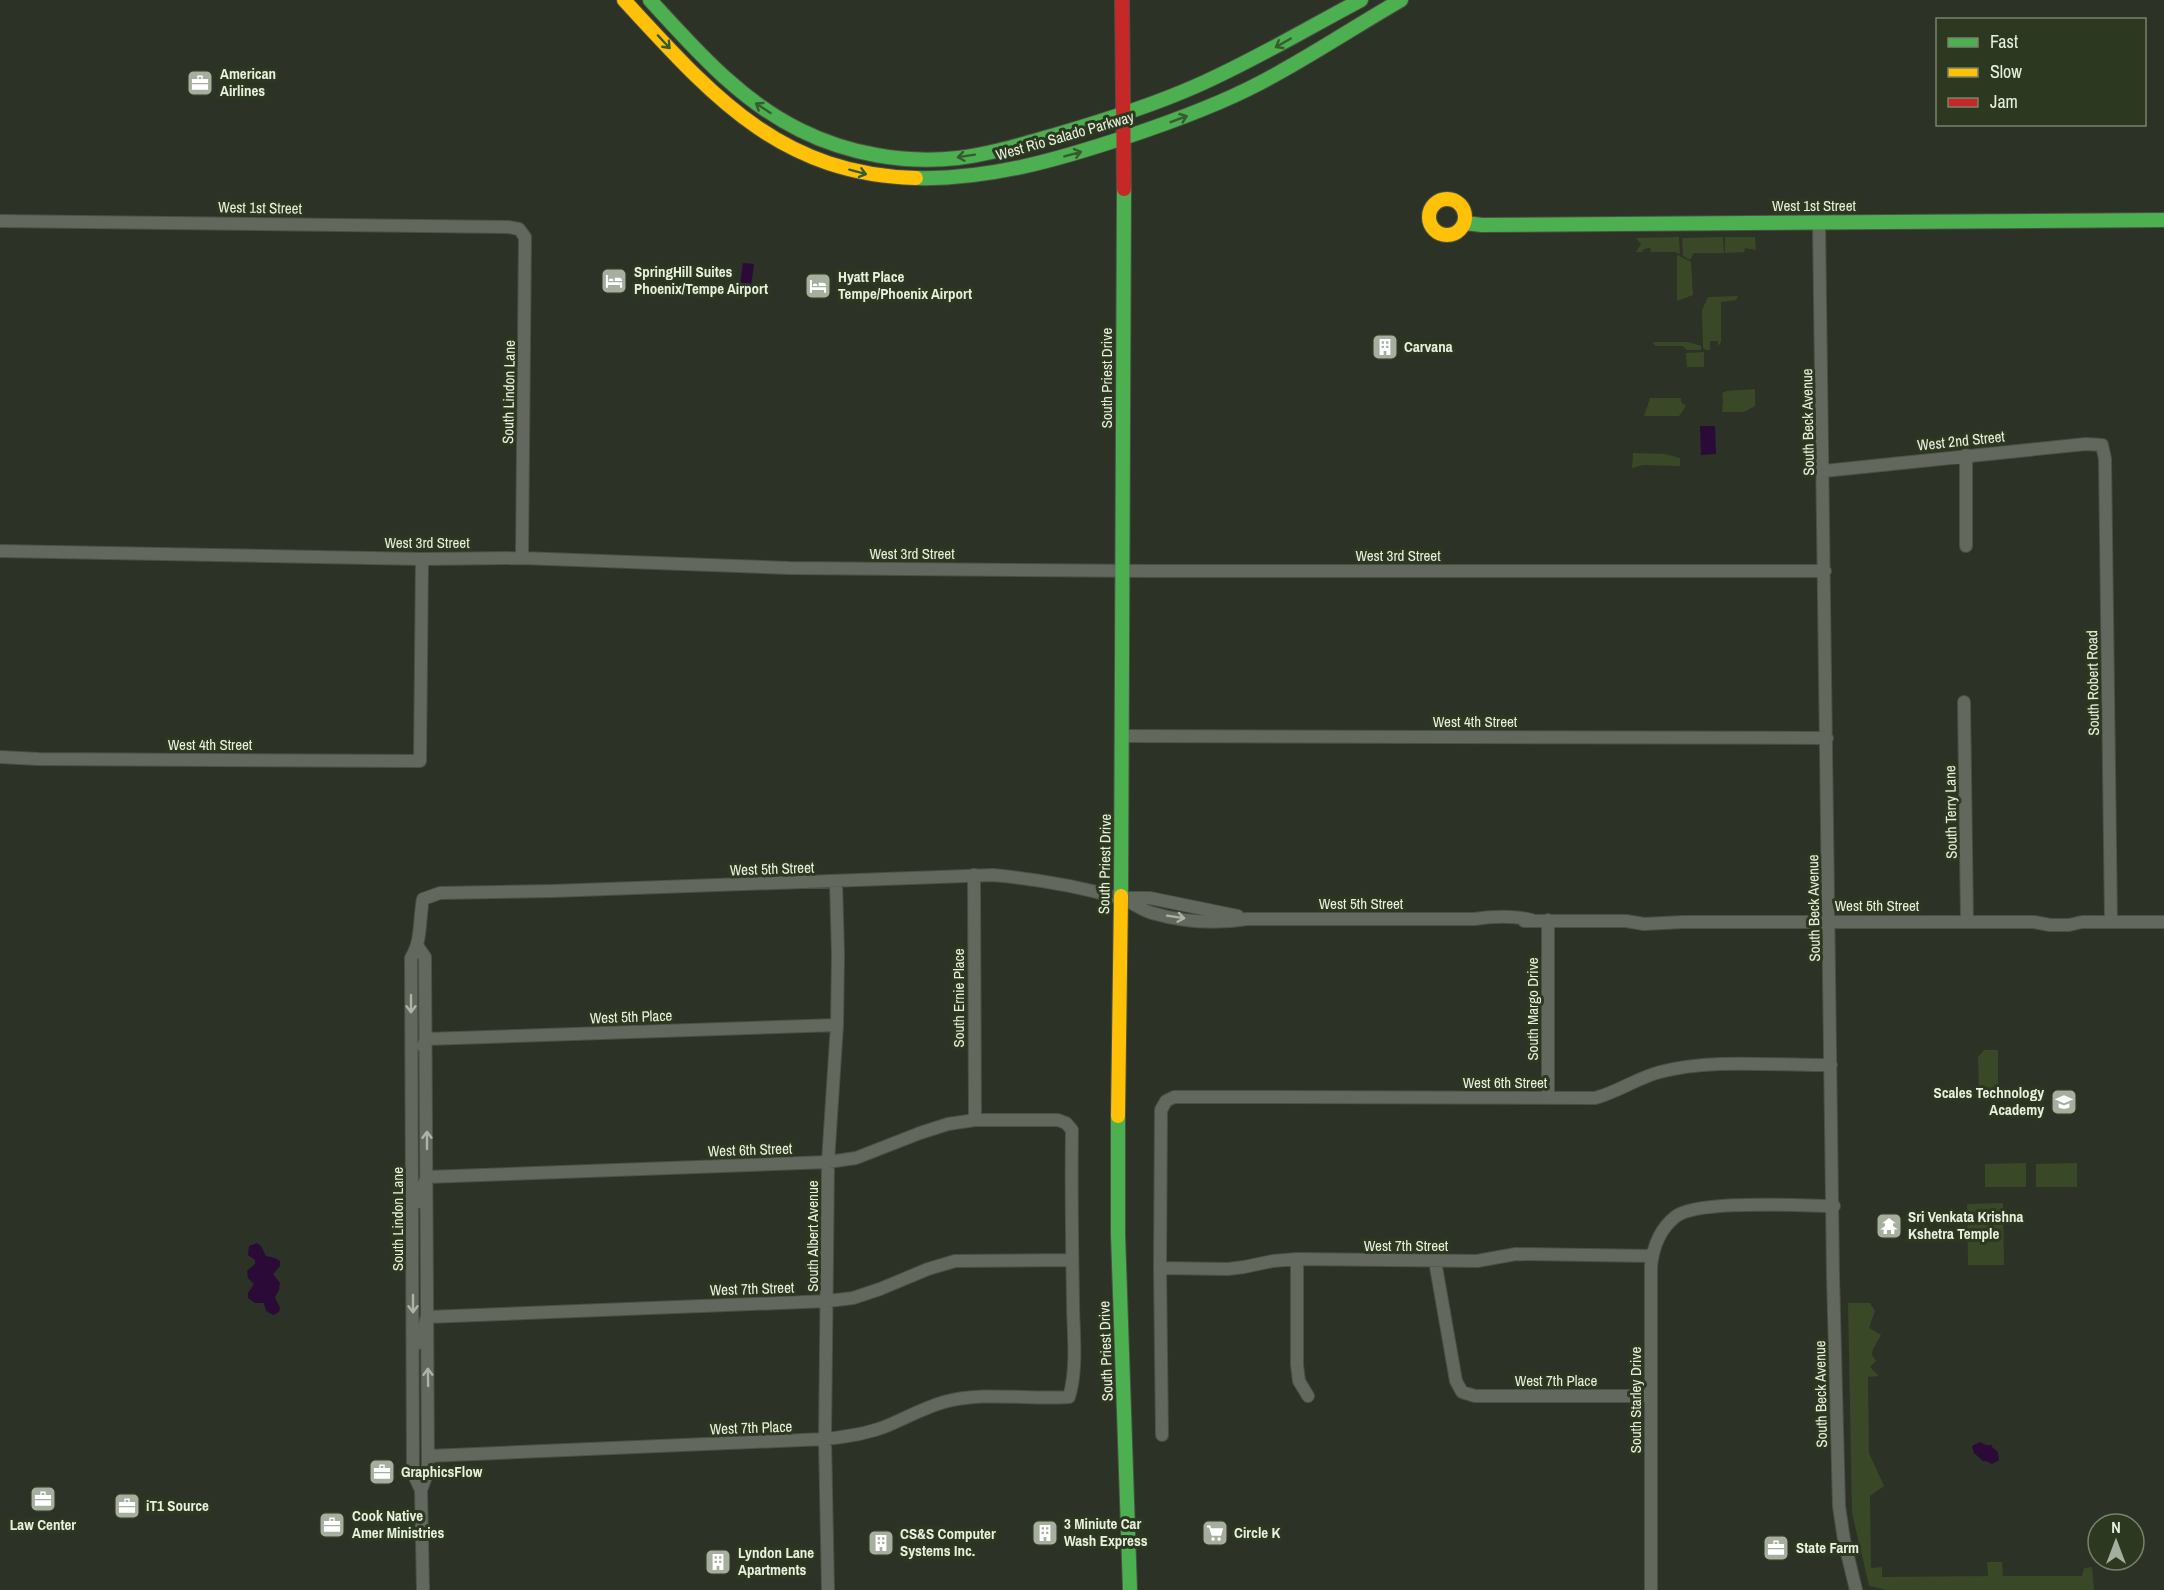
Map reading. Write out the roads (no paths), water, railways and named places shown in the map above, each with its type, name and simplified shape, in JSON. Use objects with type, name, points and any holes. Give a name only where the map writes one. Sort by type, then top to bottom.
[{"type":"main road","name":"West Rio Salado Parkway","points":[[624,0],[698,78],[749,123],[788,147],[811,157],[863,174],[913,179],[974,177],[1014,170],[1124,138],[1189,115],[1252,87],[1401,0]]},
{"type":"main road","name":"West Rio Salado Parkway","points":[[650,0],[719,72],[752,101],[780,120],[827,142],[854,150],[905,158],[957,158],[1034,141],[1177,94],[1222,75],[1277,47],[1361,0]]},
{"type":"main road","name":"South Priest Drive","points":[[1122,0],[1124,138],[1118,1233],[1130,1590]]},
{"type":"main road","points":[[749,123],[765,124],[828,153],[836,155],[854,150]]},
{"type":"main road","name":"West 1st Street","points":[[1465,223],[1482,225],[2164,220]]},
{"type":"street","name":"West 1st Street","points":[[0,221],[508,227],[519,229]]},
{"type":"street","name":"South Beck Avenue","points":[[1819,223],[1834,1206],[1833,1276],[1839,1506],[1844,1540],[1856,1590]]},
{"type":"street","name":"South Lindon Lane","points":[[519,229],[525,237],[522,558]]},
{"type":"street","name":"West 2nd Street","points":[[1824,471],[1966,455],[2086,444],[2102,445]]},
{"type":"street","name":"South Robert Road","points":[[2102,445],[2105,459],[2111,922]]},
{"type":"street","points":[[1966,455],[1966,546]]},
{"type":"street","name":"West 3rd Street","points":[[0,551],[422,559],[522,558],[789,568],[1825,571]]},
{"type":"street","name":"West 4th Street","points":[[0,757],[420,761],[422,559]]},
{"type":"street","name":"South Terry Lane","points":[[1964,702],[1967,921]]},
{"type":"street","name":"West 4th Street","points":[[1122,736],[1827,738]]},
{"type":"street","name":"West 5th Street","points":[[423,899],[440,893],[836,882],[974,875],[1031,879],[1121,898],[1150,898],[1247,919],[1474,919],[1516,916],[1532,920],[1626,921],[1643,917],[1664,917],[1683,922],[2034,922],[2049,918],[2069,918],[2082,922],[2164,922]]},
{"type":"street","name":"South Ernie Place","points":[[974,875],[975,1120]]},
{"type":"street","name":"South Albert Avenue","points":[[828,1590],[825,1439],[828,1162],[837,1024],[836,882]]},
{"type":"street","name":"South Lindon Lane","points":[[421,1490],[413,1473],[411,958],[418,948],[419,918],[423,899]]},
{"type":"street","name":"South Margo Drive","points":[[1548,920],[1548,1098]]},
{"type":"street","name":"South Lindon Lane","points":[[418,948],[425,957],[426,1039],[428,1471],[421,1490],[423,1590]]},
{"type":"street","name":"West 5th Place","points":[[426,1039],[837,1024]]},
{"type":"street","points":[[412,1082],[426,1039]]},
{"type":"street","name":"West 6th Street","points":[[1160,1268],[1161,1110],[1166,1101],[1174,1097],[1595,1098],[1652,1075],[1690,1067],[1831,1065]]},
{"type":"street","name":"West 6th Street","points":[[427,1177],[828,1162],[856,1158],[920,1132],[948,1124],[975,1120],[1058,1120],[1066,1123],[1072,1130],[1072,1260]]},
{"type":"street","points":[[413,1216],[427,1177]]},
{"type":"street","name":"South Starley Drive","points":[[1651,1590],[1652,1256],[1661,1233],[1676,1217],[1702,1207],[1834,1206]]},
{"type":"street","name":"West 7th Street","points":[[1160,1268],[1228,1269],[1273,1260],[1297,1259],[1477,1261],[1516,1254],[1652,1256]]},
{"type":"street","points":[[1297,1259],[1297,1365],[1299,1381],[1308,1396]]},
{"type":"street","name":"West 7th Street","points":[[427,1317],[828,1301],[853,1298],[928,1269],[955,1262],[1072,1260]]},
{"type":"street","name":"West 7th Place","points":[[428,1456],[825,1439],[856,1435],[885,1427],[910,1414],[945,1402],[979,1397],[1069,1397],[1072,1385],[1072,1260]]},
{"type":"street","name":"West 7th Place","points":[[1435,1261],[1456,1381],[1462,1392],[1475,1396],[1650,1396]]},
{"type":"street","points":[[1160,1268],[1162,1435]]},
{"type":"street","points":[[414,1354],[427,1317]]},
{"type":"street","points":[[414,1389],[421,1400],[422,1447],[428,1456]]},
{"type":"place","name":"American Airlines","points":[[200,83]]},
{"type":"place","name":"SpringHill Suites Phoenix/Tempe Airport","points":[[614,281]]},
{"type":"place","name":"Hyatt Place Tempe/Phoenix Airport","points":[[818,286]]},
{"type":"place","name":"Carvana","points":[[1385,347]]},
{"type":"place","name":"Scales Technology Academy","points":[[2064,1102]]},
{"type":"place","name":"Sri Venkata Krishna Kshetra Temple","points":[[1889,1226]]},
{"type":"place","name":"GraphicsFlow","points":[[382,1472]]},
{"type":"place","name":"Law Center","points":[[43,1499]]},
{"type":"place","name":"iT1 Source","points":[[127,1506]]},
{"type":"place","name":"Cook Native Amer Ministries","points":[[332,1525]]},
{"type":"place","name":"3 Miniute Car Wash Express","points":[[1045,1533]]},
{"type":"place","name":"Circle K","points":[[1215,1533]]},
{"type":"place","name":"CS&S Computer Systems Inc.","points":[[881,1543]]},
{"type":"place","name":"State Farm","points":[[1776,1548]]},
{"type":"place","name":"Lyndon Lane Apartments","points":[[718,1562]]}]
